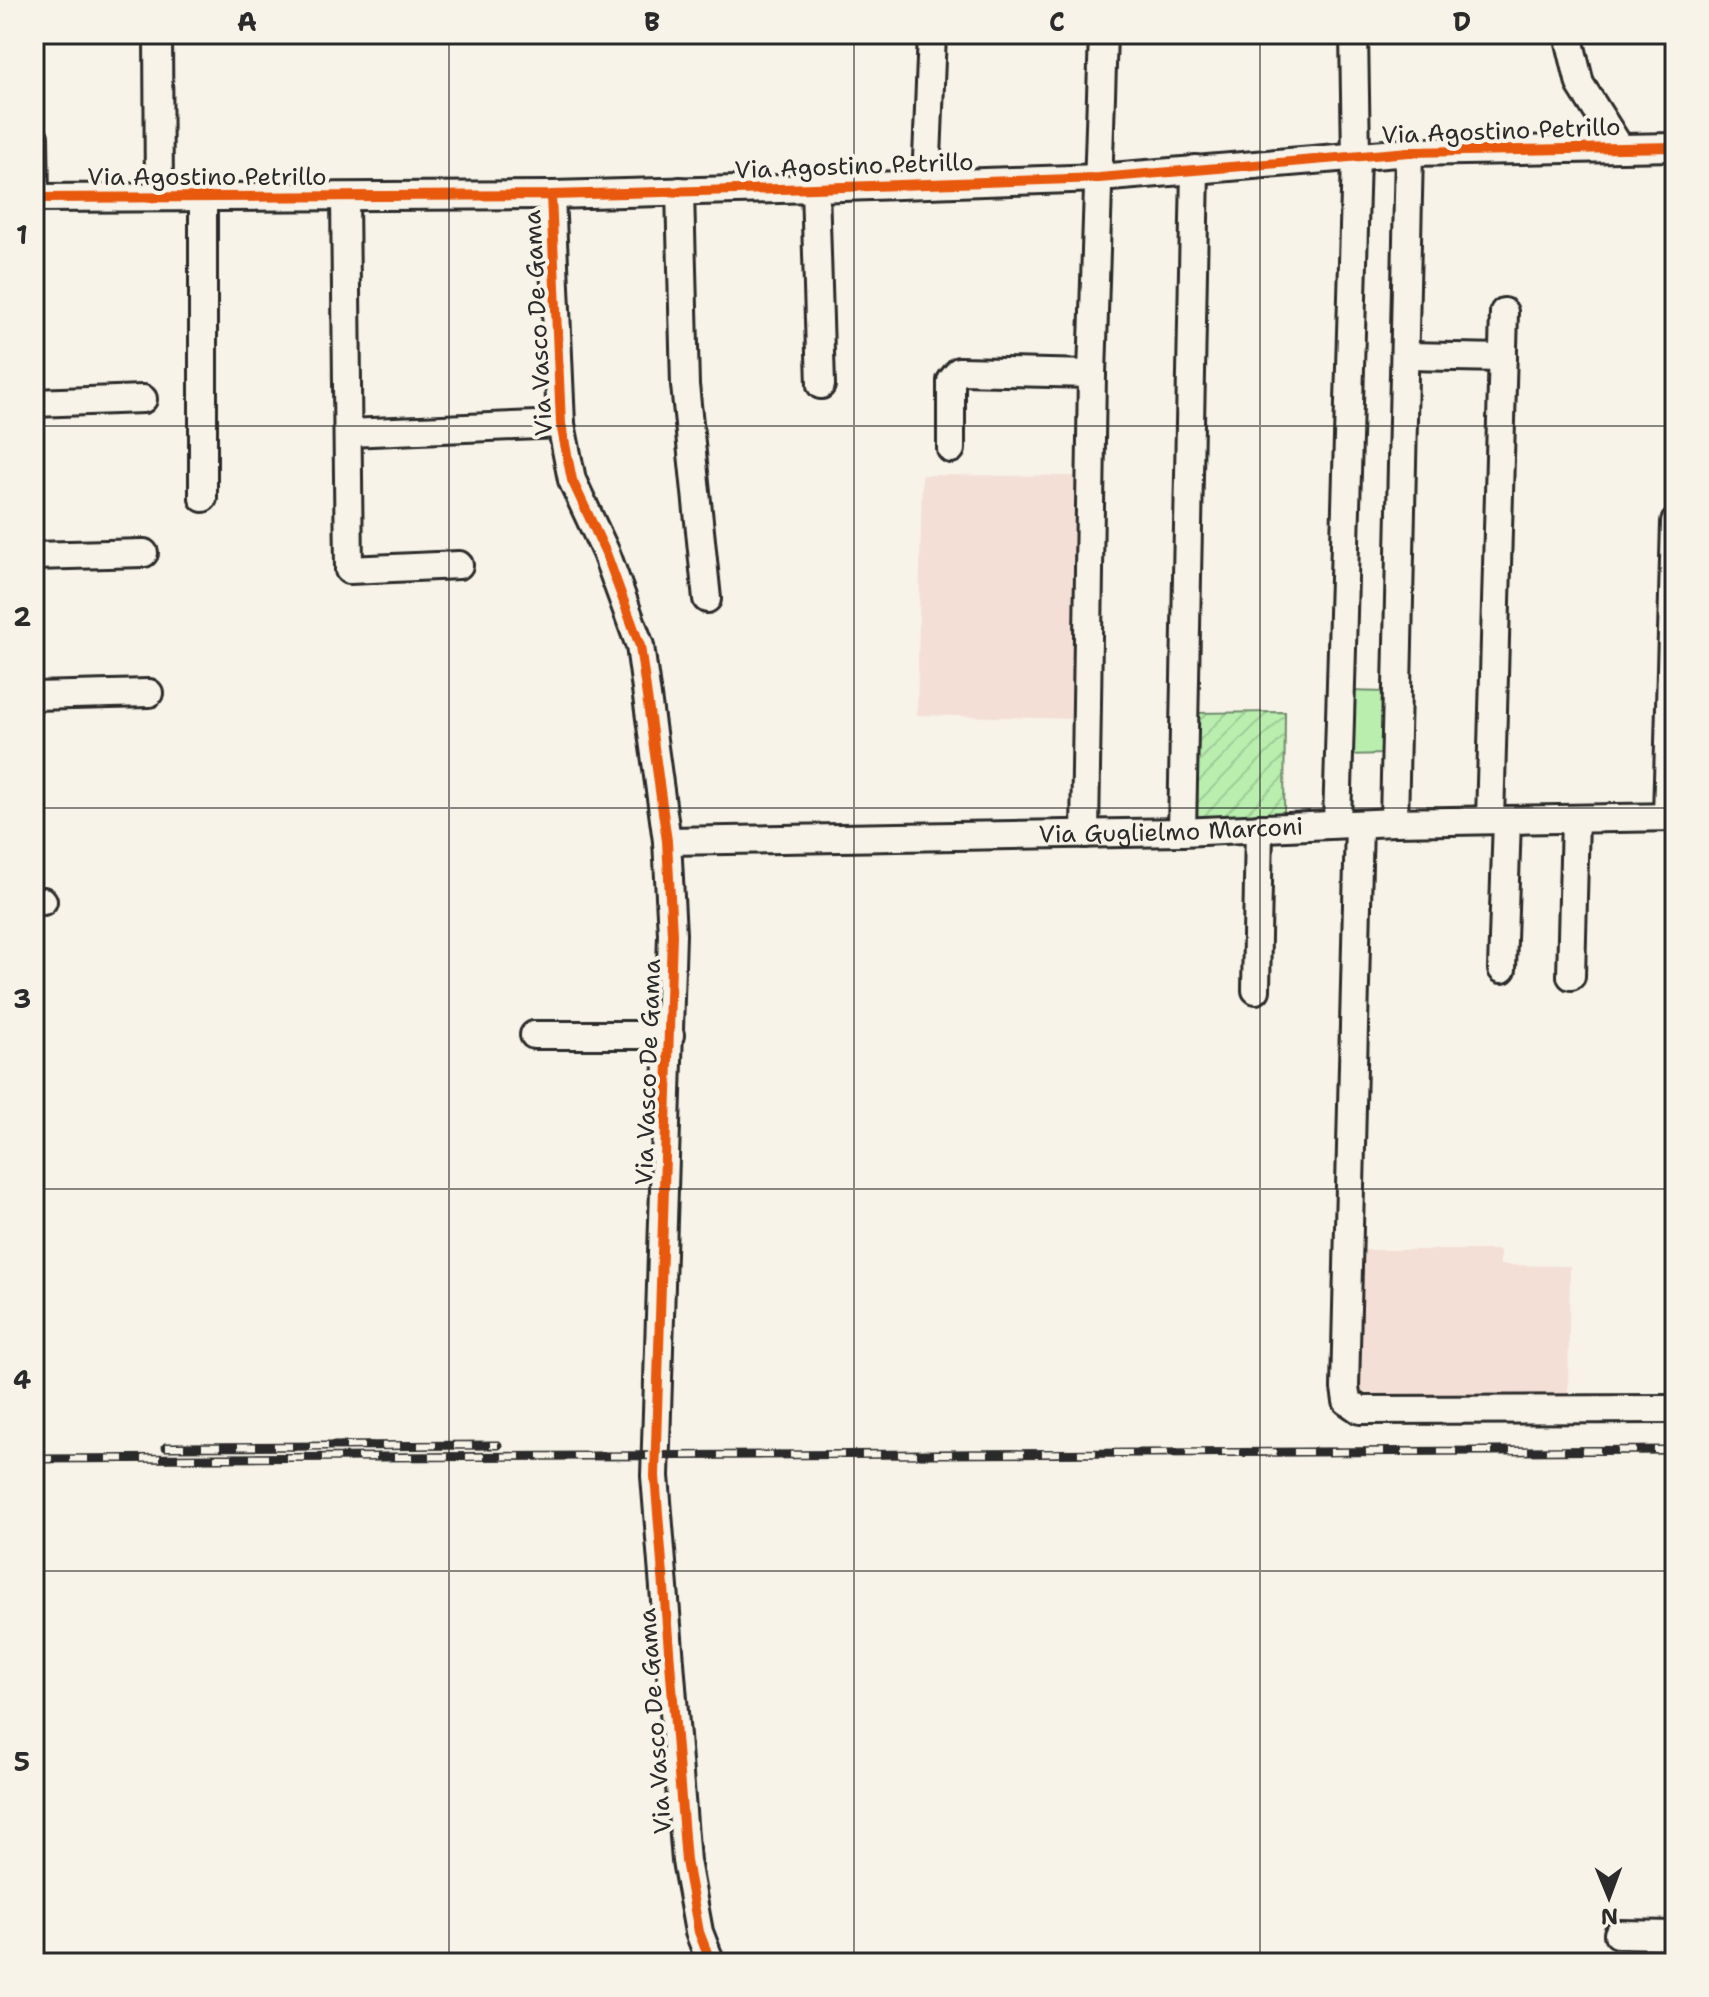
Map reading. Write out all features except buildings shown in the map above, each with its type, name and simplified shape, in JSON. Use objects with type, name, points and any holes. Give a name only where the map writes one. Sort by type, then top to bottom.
[{"type":"street","points":[[158,34],[159,197]]},
{"type":"street","points":[[926,183],[932,34]]},
{"type":"street","points":[[1085,834],[1092,374],[1103,34]]},
{"type":"street","points":[[1354,34],[1356,157],[1348,824],[1347,1401],[1360,1410],[1675,1409]]},
{"type":"street","points":[[1568,34],[1580,84],[1619,146]]},
{"type":"street","points":[[34,137],[35,198]]},
{"type":"street","name":"Via Agostino Petrillo","points":[[35,198],[551,195],[815,188],[1099,178],[1409,152],[1675,147]]},
{"type":"street","points":[[1394,822],[1407,356],[1409,152]]},
{"type":"street","points":[[1182,832],[1195,169]]},
{"type":"street","points":[[815,188],[821,385]]},
{"type":"street","points":[[680,191],[685,385],[707,599]]},
{"type":"street","name":"Via Vasco De Gama","points":[[551,195],[561,424],[572,480],[606,553],[640,646],[667,841],[672,934],[655,1476],[686,1861],[699,1932],[711,1963]]},
{"type":"street","points":[[203,197],[203,498]]},
{"type":"street","points":[[345,197],[349,570],[459,565]]},
{"type":"street","points":[[1502,969],[1499,820],[1504,312]]},
{"type":"street","points":[[1407,356],[1503,358]]},
{"type":"street","points":[[951,449],[951,381],[959,371],[1092,374]]},
{"type":"street","points":[[34,403],[143,399]]},
{"type":"street","points":[[348,433],[561,424]]},
{"type":"street","points":[[1671,817],[1675,522]]},
{"type":"street","points":[[34,556],[144,553]]},
{"type":"street","points":[[34,696],[149,693]]},
{"type":"street","name":"Via Guglielmo Marconi","points":[[667,841],[1182,832],[1394,822],[1671,817]]},
{"type":"street","points":[[1571,976],[1575,819]]},
{"type":"street","points":[[1256,990],[1259,828]]},
{"type":"street","points":[[534,1035],[670,1035]]},
{"type":"street","points":[[1618,1934],[1675,1935]]},
{"type":"shaded area","points":[[922,475],[1080,476],[1079,719],[917,715]]},
{"type":"shaded area","points":[[1354,1250],[1500,1250],[1500,1265],[1570,1266],[1568,1398],[1360,1399],[1352,1389]]},
{"type":"green space","points":[[1346,691],[1388,692],[1386,754],[1345,755]]},
{"type":"green space","points":[[1285,712],[1284,816],[1187,820],[1189,713]]},
{"type":"railway","points":[[166,1447],[498,1445]]},
{"type":"railway","points":[[34,1459],[1675,1450]]},
{"type":"cycle path","points":[[34,198],[551,195],[815,188],[1099,178],[1409,152],[1675,147]]},
{"type":"cycle path","points":[[551,195],[561,424],[572,480],[606,553],[640,646],[667,841],[672,934],[655,1476],[686,1861],[699,1932],[711,1963]]}]
